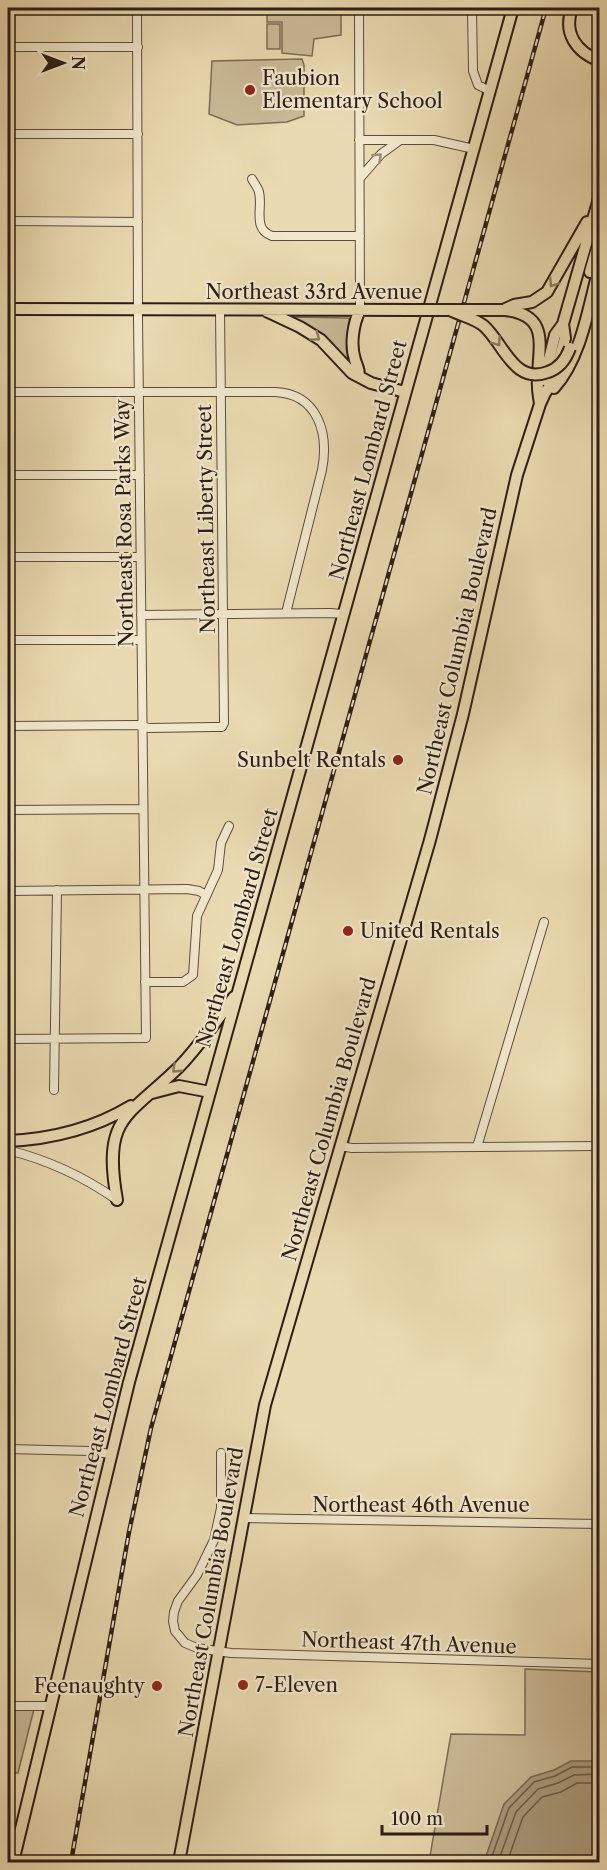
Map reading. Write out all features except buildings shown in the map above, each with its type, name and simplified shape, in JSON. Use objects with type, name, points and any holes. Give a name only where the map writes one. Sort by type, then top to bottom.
[{"type":"main road","name":"Northeast Lombard Street","points":[[13,1863],[110,1454],[513,8]]},
{"type":"main road","points":[[572,8],[569,24],[572,39],[585,54],[600,61]]},
{"type":"main road","points":[[597,203],[600,228]]},
{"type":"main road","points":[[503,310],[514,305],[532,302],[548,292],[597,203]]},
{"type":"main road","name":"Northeast Columbia Boulevard","points":[[179,1863],[265,1405],[444,790],[517,475],[545,393],[544,378],[555,335],[563,324],[597,203]]},
{"type":"main road","points":[[450,310],[473,318],[483,325],[512,363],[522,371],[536,374],[552,371],[565,359],[600,237]]},
{"type":"main road","points":[[540,404],[559,384],[572,363],[600,264]]},
{"type":"main road","name":"Northeast 33rd Avenue","points":[[8,309],[503,310],[515,312],[535,323],[540,337],[537,377],[540,404]]},
{"type":"main road","points":[[264,310],[312,333],[352,373],[371,383],[405,392]]},
{"type":"main road","points":[[359,375],[354,357],[354,322],[360,310]]},
{"type":"main road","points":[[117,1200],[112,1169],[114,1141],[126,1115],[181,1064],[208,1032],[238,990]]},
{"type":"main road","points":[[8,1141],[43,1139],[82,1129],[107,1119],[155,1092],[172,1087],[189,1087],[210,1092]]},
{"type":"street","name":"Northeast Rosa Parks Way","points":[[55,1038],[146,1038],[137,8]]},
{"type":"street","points":[[359,8],[360,310]]},
{"type":"street","points":[[472,8],[473,71],[478,85],[489,91]]},
{"type":"street","points":[[8,47],[138,47]]},
{"type":"street","points":[[8,134],[138,134]]},
{"type":"street","points":[[359,140],[445,141],[474,148]]},
{"type":"street","points":[[360,178],[381,154],[400,140]]},
{"type":"street","points":[[252,179],[259,191],[262,231],[272,236],[360,236]]},
{"type":"street","points":[[8,221],[138,222]]},
{"type":"street","name":"Northeast Liberty Street","points":[[142,726],[222,727],[224,723],[220,309]]},
{"type":"street","points":[[8,392],[274,392],[290,394],[309,406],[321,428],[324,445],[322,470],[286,613]]},
{"type":"street","points":[[8,475],[140,475]]},
{"type":"street","points":[[8,557],[140,557]]},
{"type":"street","points":[[141,615],[344,614]]},
{"type":"street","points":[[8,640],[141,640]]},
{"type":"street","points":[[8,726],[142,726]]},
{"type":"street","points":[[8,810],[143,809]]},
{"type":"street","points":[[145,982],[183,982],[191,979],[197,916],[218,870],[221,843],[229,826]]},
{"type":"street","points":[[54,1090],[57,890]]},
{"type":"street","points":[[8,891],[194,890],[206,895]]},
{"type":"street","points":[[477,1147],[544,922]]},
{"type":"street","points":[[8,1039],[55,1038]]},
{"type":"street","points":[[340,1146],[352,1148],[600,1146]]},
{"type":"street","points":[[8,1150],[66,1169],[91,1182],[117,1200]]},
{"type":"street","points":[[8,1449],[90,1451],[110,1454]]},
{"type":"street","name":"Northeast 47th Avenue","points":[[221,1453],[221,1508],[214,1540],[200,1569],[178,1601],[173,1616],[176,1630],[185,1643],[193,1647],[218,1651],[317,1657],[600,1664]]},
{"type":"street","name":"Northeast 46th Avenue","points":[[243,1518],[600,1524]]},
{"type":"street","points":[[8,1706],[50,1706]]},
{"type":"shaded area","points":[[275,8],[341,8],[341,35],[314,39],[312,56],[282,53],[282,22],[267,22],[267,15]]},
{"type":"shaded area","points":[[267,24],[280,24],[280,49],[267,49]]},
{"type":"shaded area","points":[[302,59],[304,116],[287,122],[237,125],[209,114],[212,61]]},
{"type":"shaded area","points":[[296,317],[348,318],[354,368],[294,319]]},
{"type":"shaded area","points":[[525,1669],[599,1672],[599,1862],[429,1862],[451,1734],[525,1735]]},
{"type":"shaded area","points":[[8,1709],[34,1709],[18,1773],[8,1772]]},
{"type":"water","points":[[571,1761],[599,1761],[599,1862],[484,1862],[504,1804],[531,1777],[554,1770]]},
{"type":"railway","points":[[71,1862],[129,1532],[151,1428],[546,8]]},
{"type":"place","name":"Faubion Elementary School","points":[[250,90]]},
{"type":"place","name":"Sunbelt Rentals","points":[[398,760]]},
{"type":"place","name":"United Rentals","points":[[348,931]]},
{"type":"place","name":"7-Eleven","points":[[243,1685]]},
{"type":"place","name":"Feenaughty","points":[[157,1686]]}]
